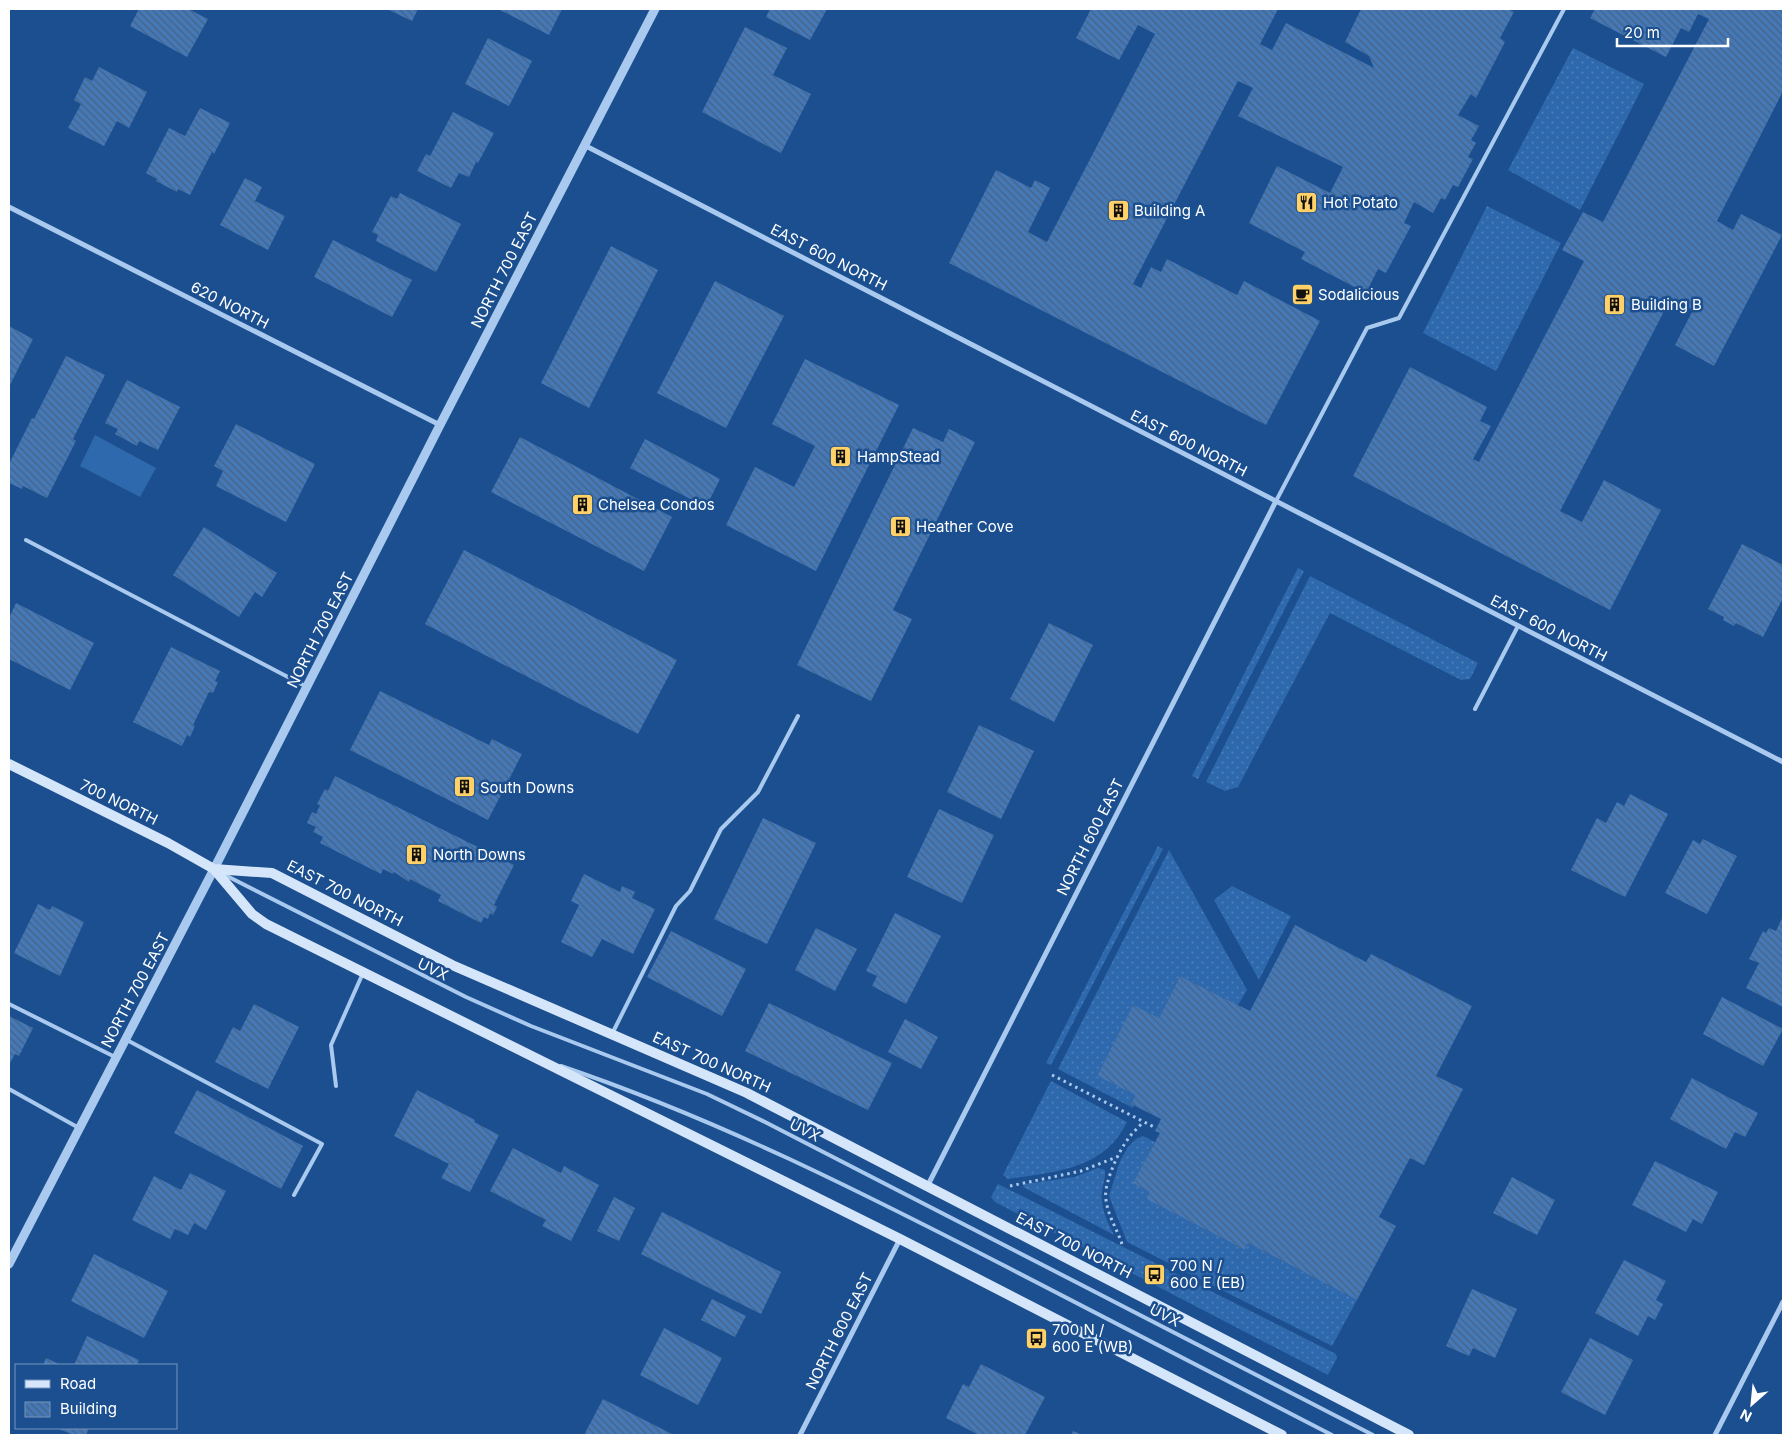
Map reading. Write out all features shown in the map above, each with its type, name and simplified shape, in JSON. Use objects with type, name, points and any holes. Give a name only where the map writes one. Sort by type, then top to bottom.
[{"type":"main road","name":"700 NORTH","points":[[9,764],[168,843],[214,869]]},
{"type":"main road","name":"EAST 700 NORTH","points":[[214,869],[272,873],[452,965],[748,1094],[928,1185],[1409,1435]]},
{"type":"main road","points":[[214,869],[252,914],[266,924],[900,1239],[1282,1435]]},
{"type":"street","name":"NORTH 700 EAST","points":[[9,1264],[655,9]]},
{"type":"street","name":"EAST 600 NORTH","points":[[584,145],[1783,762]]},
{"type":"street","name":"620 NORTH","points":[[9,207],[440,425]]},
{"type":"street","name":"NORTH 600 EAST","points":[[928,1185],[1276,501]]},
{"type":"street","name":"NORTH 600 EAST","points":[[800,1435],[900,1239]]},
{"type":"street","points":[[1715,1435],[1783,1302]]},
{"type":"lane","points":[[1276,501],[1366,328],[1399,318],[1564,9]]},
{"type":"lane","points":[[26,540],[307,687]]},
{"type":"lane","points":[[1475,709],[1518,626]]},
{"type":"lane","points":[[612,1034],[676,906],[690,891],[721,829],[758,792],[798,716]]},
{"type":"lane","name":"UVX","points":[[214,869],[466,997],[531,1026],[707,1094],[765,1122],[1373,1435]]},
{"type":"lane","points":[[336,1086],[331,1045],[363,973]]},
{"type":"lane","points":[[9,1004],[115,1057]]},
{"type":"lane","points":[[125,1039],[322,1144],[294,1195]]},
{"type":"lane","name":"UVX","points":[[528,1054],[658,1101],[722,1127],[803,1164],[864,1193],[1332,1435]]},
{"type":"lane","points":[[9,1089],[79,1128]]},
{"type":"path","points":[[1052,1075],[1156,1128]]},
{"type":"path","points":[[1122,1244],[1118,1230],[1108,1210],[1105,1197],[1109,1178],[1117,1157],[1127,1140],[1144,1122]]},
{"type":"path","points":[[1010,1186],[1081,1171],[1117,1157]]},
{"type":"shaded area","points":[[1573,48],[1644,84],[1580,210],[1508,170]]},
{"type":"shaded area","points":[[1487,206],[1561,243],[1496,371],[1423,333]]},
{"type":"shaded area","points":[[95,435],[156,468],[140,497],[80,466]]},
{"type":"shaded area","points":[[1298,568],[1304,571],[1198,779],[1192,776]]},
{"type":"shaded area","points":[[1310,576],[1478,663],[1470,679],[1461,680],[1330,613],[1238,787],[1225,791],[1206,782]]},
{"type":"shaded area","points":[[1158,846],[1163,849],[1051,1065],[1046,1063]]},
{"type":"shaded area","points":[[1169,850],[1247,990],[1238,1005],[1180,976],[1159,1018],[1133,1006],[1097,1076],[1135,1095],[1131,1103],[1134,1106],[1133,1108],[1058,1069]]},
{"type":"shaded area","points":[[1232,886],[1291,916],[1259,980],[1214,900]]},
{"type":"shaded area","points":[[1051,1081],[1127,1122],[1117,1138],[1105,1150],[1091,1159],[1060,1171],[1008,1179],[1003,1175]]},
{"type":"shaded area","points":[[1143,1136],[1155,1142],[1134,1183],[1149,1192],[1146,1199],[1245,1250],[1248,1243],[1357,1300],[1332,1346],[1127,1242],[1109,1196],[1120,1161],[1128,1147],[1136,1139]]},
{"type":"shaded area","points":[[1098,1168],[1105,1170],[1102,1202],[1114,1235],[1023,1187],[1025,1184],[1074,1177]]},
{"type":"shaded area","points":[[998,1184],[1336,1354],[1337,1358],[1328,1375],[995,1202],[991,1197]]},
{"type":"building","points":[[139,9],[188,9],[208,19],[187,57],[130,26]]},
{"type":"building","points":[[387,9],[418,9],[412,21]]},
{"type":"building","points":[[498,9],[562,9],[549,35]]},
{"type":"building","points":[[770,9],[827,9],[810,40],[766,17]]},
{"type":"building","name":"Building A","points":[[1091,9],[1278,9],[1260,44],[1272,50],[1286,23],[1374,68],[1369,56],[1345,42],[1361,9],[1508,9],[1514,12],[1500,38],[1505,42],[1476,98],[1471,94],[1458,115],[1479,126],[1471,140],[1476,143],[1468,157],[1473,159],[1458,187],[1453,185],[1445,200],[1441,198],[1433,213],[1414,202],[1404,223],[1411,226],[1386,273],[1378,269],[1366,293],[1301,259],[1305,252],[1249,223],[1277,166],[1330,193],[1343,167],[1238,116],[1253,88],[1238,81],[1133,284],[1141,288],[1151,267],[1161,272],[1167,259],[1237,295],[1244,281],[1320,321],[1266,425],[949,263],[996,170],[1031,188],[1035,180],[1050,188],[1028,232],[1047,242],[1155,34],[1138,25],[1119,60],[1076,38]]},
{"type":"building","name":"Building B","points":[[1595,9],[1783,9],[1783,91],[1717,221],[1733,230],[1741,214],[1782,235],[1714,366],[1675,345],[1693,310],[1671,298],[1560,511],[1582,522],[1604,480],[1661,510],[1610,610],[1353,476],[1410,367],[1487,407],[1480,421],[1491,426],[1473,459],[1479,462],[1584,261],[1562,250],[1583,212],[1603,222],[1709,19],[1698,14],[1689,32],[1681,28],[1666,57],[1590,18]]},
{"type":"building","points":[[745,27],[787,48],[773,75],[811,94],[781,153],[702,112]]},
{"type":"building","points":[[488,38],[532,61],[509,106],[465,84]]},
{"type":"building","points":[[99,67],[147,92],[129,128],[117,121],[104,146],[68,128],[81,104],[74,100],[85,77],[92,81]]},
{"type":"building","points":[[200,108],[230,123],[214,154],[212,152],[190,195],[178,189],[177,192],[156,181],[157,179],[146,173],[169,128],[185,136]]},
{"type":"building","points":[[453,112],[494,133],[469,177],[459,173],[451,188],[417,171],[426,154],[430,156]]},
{"type":"building","points":[[245,178],[262,187],[255,201],[285,216],[268,250],[220,225]]},
{"type":"building","points":[[400,193],[461,224],[436,272],[376,241],[378,235],[372,232],[391,196],[397,199]]},
{"type":"building","points":[[333,240],[412,280],[392,317],[314,277]]},
{"type":"building","points":[[611,246],[658,270],[589,408],[541,383]]},
{"type":"building","points":[[715,281],[784,316],[726,428],[657,393]]},
{"type":"building","points":[[9,326],[33,339],[9,387]]},
{"type":"building","points":[[66,356],[105,375],[73,439],[76,441],[47,498],[23,486],[22,489],[9,483],[9,464]]},
{"type":"building","name":"HampStead","points":[[805,359],[899,405],[816,571],[726,525],[755,467],[794,487],[815,446],[772,424]]},
{"type":"building","points":[[127,380],[180,407],[158,450],[139,441],[137,446],[115,434],[118,429],[105,423]]},
{"type":"building","points":[[236,424],[315,464],[286,522],[216,486],[223,471],[214,466]]},
{"type":"building","name":"Heather Cove","points":[[913,428],[943,442],[949,429],[975,442],[893,610],[912,619],[871,701],[797,665]]},
{"type":"building","name":"Chelsea Condos","points":[[520,437],[672,517],[644,571],[491,492]]},
{"type":"building","points":[[645,439],[720,479],[706,507],[630,468]]},
{"type":"building","points":[[204,527],[277,573],[262,597],[255,592],[239,617],[173,575]]},
{"type":"building","points":[[1742,544],[1783,565],[1783,598],[1763,637],[1736,623],[1734,626],[1723,620],[1724,617],[1708,609]]},
{"type":"building","points":[[464,550],[677,660],[638,734],[425,624]]},
{"type":"building","points":[[16,603],[94,643],[70,690],[9,659],[9,618]]},
{"type":"building","points":[[1049,623],[1093,645],[1054,722],[1010,699]]},
{"type":"building","points":[[171,647],[220,671],[215,681],[218,682],[213,693],[209,692],[193,725],[195,726],[190,737],[187,735],[182,746],[133,722]]},
{"type":"building","name":"South Downs","points":[[380,691],[489,745],[492,739],[522,754],[488,820],[350,750]]},
{"type":"building","points":[[979,725],[1034,751],[1001,819],[947,792]]},
{"type":"building","name":"North Downs","points":[[335,776],[514,865],[494,905],[497,907],[493,915],[490,913],[488,919],[484,917],[481,923],[438,901],[441,895],[410,879],[409,882],[394,872],[393,874],[383,869],[381,874],[320,843],[323,837],[313,832],[316,827],[307,823],[312,812],[316,814],[320,805],[317,804],[325,789],[328,791]]},
{"type":"building","points":[[1630,794],[1668,814],[1625,897],[1571,870],[1597,818],[1606,823],[1617,802],[1624,806]]},
{"type":"building","points":[[939,809],[994,835],[962,903],[907,877]]},
{"type":"building","points":[[763,818],[816,843],[767,944],[714,919]]},
{"type":"building","points":[[1703,839],[1737,856],[1707,914],[1665,893],[1693,840],[1700,844]]},
{"type":"building","points":[[584,874],[620,892],[622,886],[635,892],[632,898],[655,909],[633,954],[602,939],[592,957],[561,942],[579,905],[571,901]]},
{"type":"building","points":[[38,904],[50,910],[52,906],[84,922],[60,976],[14,953]]},
{"type":"building","points":[[895,913],[941,936],[906,1004],[872,986],[877,976],[866,971]]},
{"type":"building","points":[[1783,916],[1783,1007],[1746,988],[1759,963],[1749,959],[1763,931],[1766,933],[1769,928],[1776,931]]},
{"type":"building","points":[[1295,925],[1366,962],[1371,954],[1472,1006],[1436,1076],[1463,1089],[1424,1165],[1410,1158],[1379,1217],[1396,1226],[1357,1300],[1248,1243],[1245,1250],[1146,1199],[1149,1192],[1133,1183],[1160,1133],[1155,1131],[1161,1119],[1131,1104],[1135,1095],[1097,1076],[1133,1005],[1159,1018],[1180,976],[1250,1011]]},
{"type":"building","points":[[816,928],[857,949],[835,991],[795,970]]},
{"type":"building","points":[[671,931],[746,969],[722,1016],[647,977]]},
{"type":"building","points":[[1722,997],[1783,1029],[1763,1066],[1703,1034]]},
{"type":"building","points":[[769,1003],[892,1063],[868,1110],[745,1051]]},
{"type":"building","points":[[254,1004],[299,1027],[268,1089],[215,1062],[233,1027],[240,1031]]},
{"type":"building","points":[[9,1016],[33,1028],[19,1056],[15,1054],[9,1065]]},
{"type":"building","points":[[905,1019],[938,1037],[921,1069],[888,1052]]},
{"type":"building","points":[[1692,1078],[1758,1113],[1745,1137],[1735,1132],[1726,1149],[1670,1119]]},
{"type":"building","points":[[197,1090],[303,1146],[281,1189],[174,1133]]},
{"type":"building","points":[[417,1090],[475,1120],[474,1122],[499,1135],[470,1192],[441,1178],[449,1164],[394,1136]]},
{"type":"building","points":[[513,1148],[561,1173],[564,1166],[599,1185],[571,1241],[542,1226],[546,1220],[490,1191]]},
{"type":"building","points":[[1655,1161],[1718,1192],[1702,1224],[1693,1219],[1686,1232],[1632,1205]]},
{"type":"building","points":[[190,1173],[226,1191],[206,1230],[194,1223],[188,1235],[175,1229],[170,1239],[132,1220],[154,1176],[181,1190]]},
{"type":"building","points":[[1512,1177],[1555,1200],[1537,1235],[1493,1213]]},
{"type":"building","points":[[614,1197],[635,1208],[619,1241],[597,1231]]},
{"type":"building","points":[[662,1212],[781,1272],[761,1314],[641,1254]]},
{"type":"building","points":[[94,1254],[168,1291],[144,1338],[71,1301]]},
{"type":"building","points":[[1624,1260],[1666,1281],[1656,1300],[1663,1304],[1655,1320],[1648,1316],[1638,1336],[1595,1313]]},
{"type":"building","points":[[1472,1289],[1517,1309],[1495,1358],[1473,1348],[1469,1356],[1446,1346]]},
{"type":"building","points":[[712,1299],[746,1316],[735,1337],[701,1320]]},
{"type":"building","points":[[664,1328],[722,1358],[698,1405],[640,1375]]},
{"type":"building","points":[[87,1336],[139,1360],[137,1364],[74,1364]]},
{"type":"building","points":[[1590,1338],[1633,1360],[1605,1415],[1561,1392]]},
{"type":"building","points":[[46,1358],[59,1364],[43,1364]]},
{"type":"building","points":[[981,1364],[1045,1397],[1025,1435],[979,1435],[946,1418],[963,1384],[969,1387]]},
{"type":"building","points":[[603,1399],[674,1435],[584,1435]]},
{"type":"building","points":[[59,1429],[89,1429],[86,1435],[73,1435]]},
{"type":"building","points":[[1073,1431],[1082,1435],[1071,1435]]},
{"type":"place","name":"Hot Potato","points":[[1307,202]]},
{"type":"place","name":"Building A","points":[[1118,210]]},
{"type":"place","name":"Sodalicious","points":[[1302,294]]},
{"type":"place","name":"Building B","points":[[1615,304]]},
{"type":"place","name":"HampStead","points":[[841,456]]},
{"type":"place","name":"Chelsea Condos","points":[[582,504]]},
{"type":"place","name":"Heather Cove","points":[[900,526]]},
{"type":"place","name":"South Downs","points":[[464,787]]},
{"type":"place","name":"North Downs","points":[[417,854]]},
{"type":"place","name":"700 N / 600 E (EB)","points":[[1154,1274]]},
{"type":"place","name":"700 N / 600 E (WB)","points":[[1036,1338]]}]
